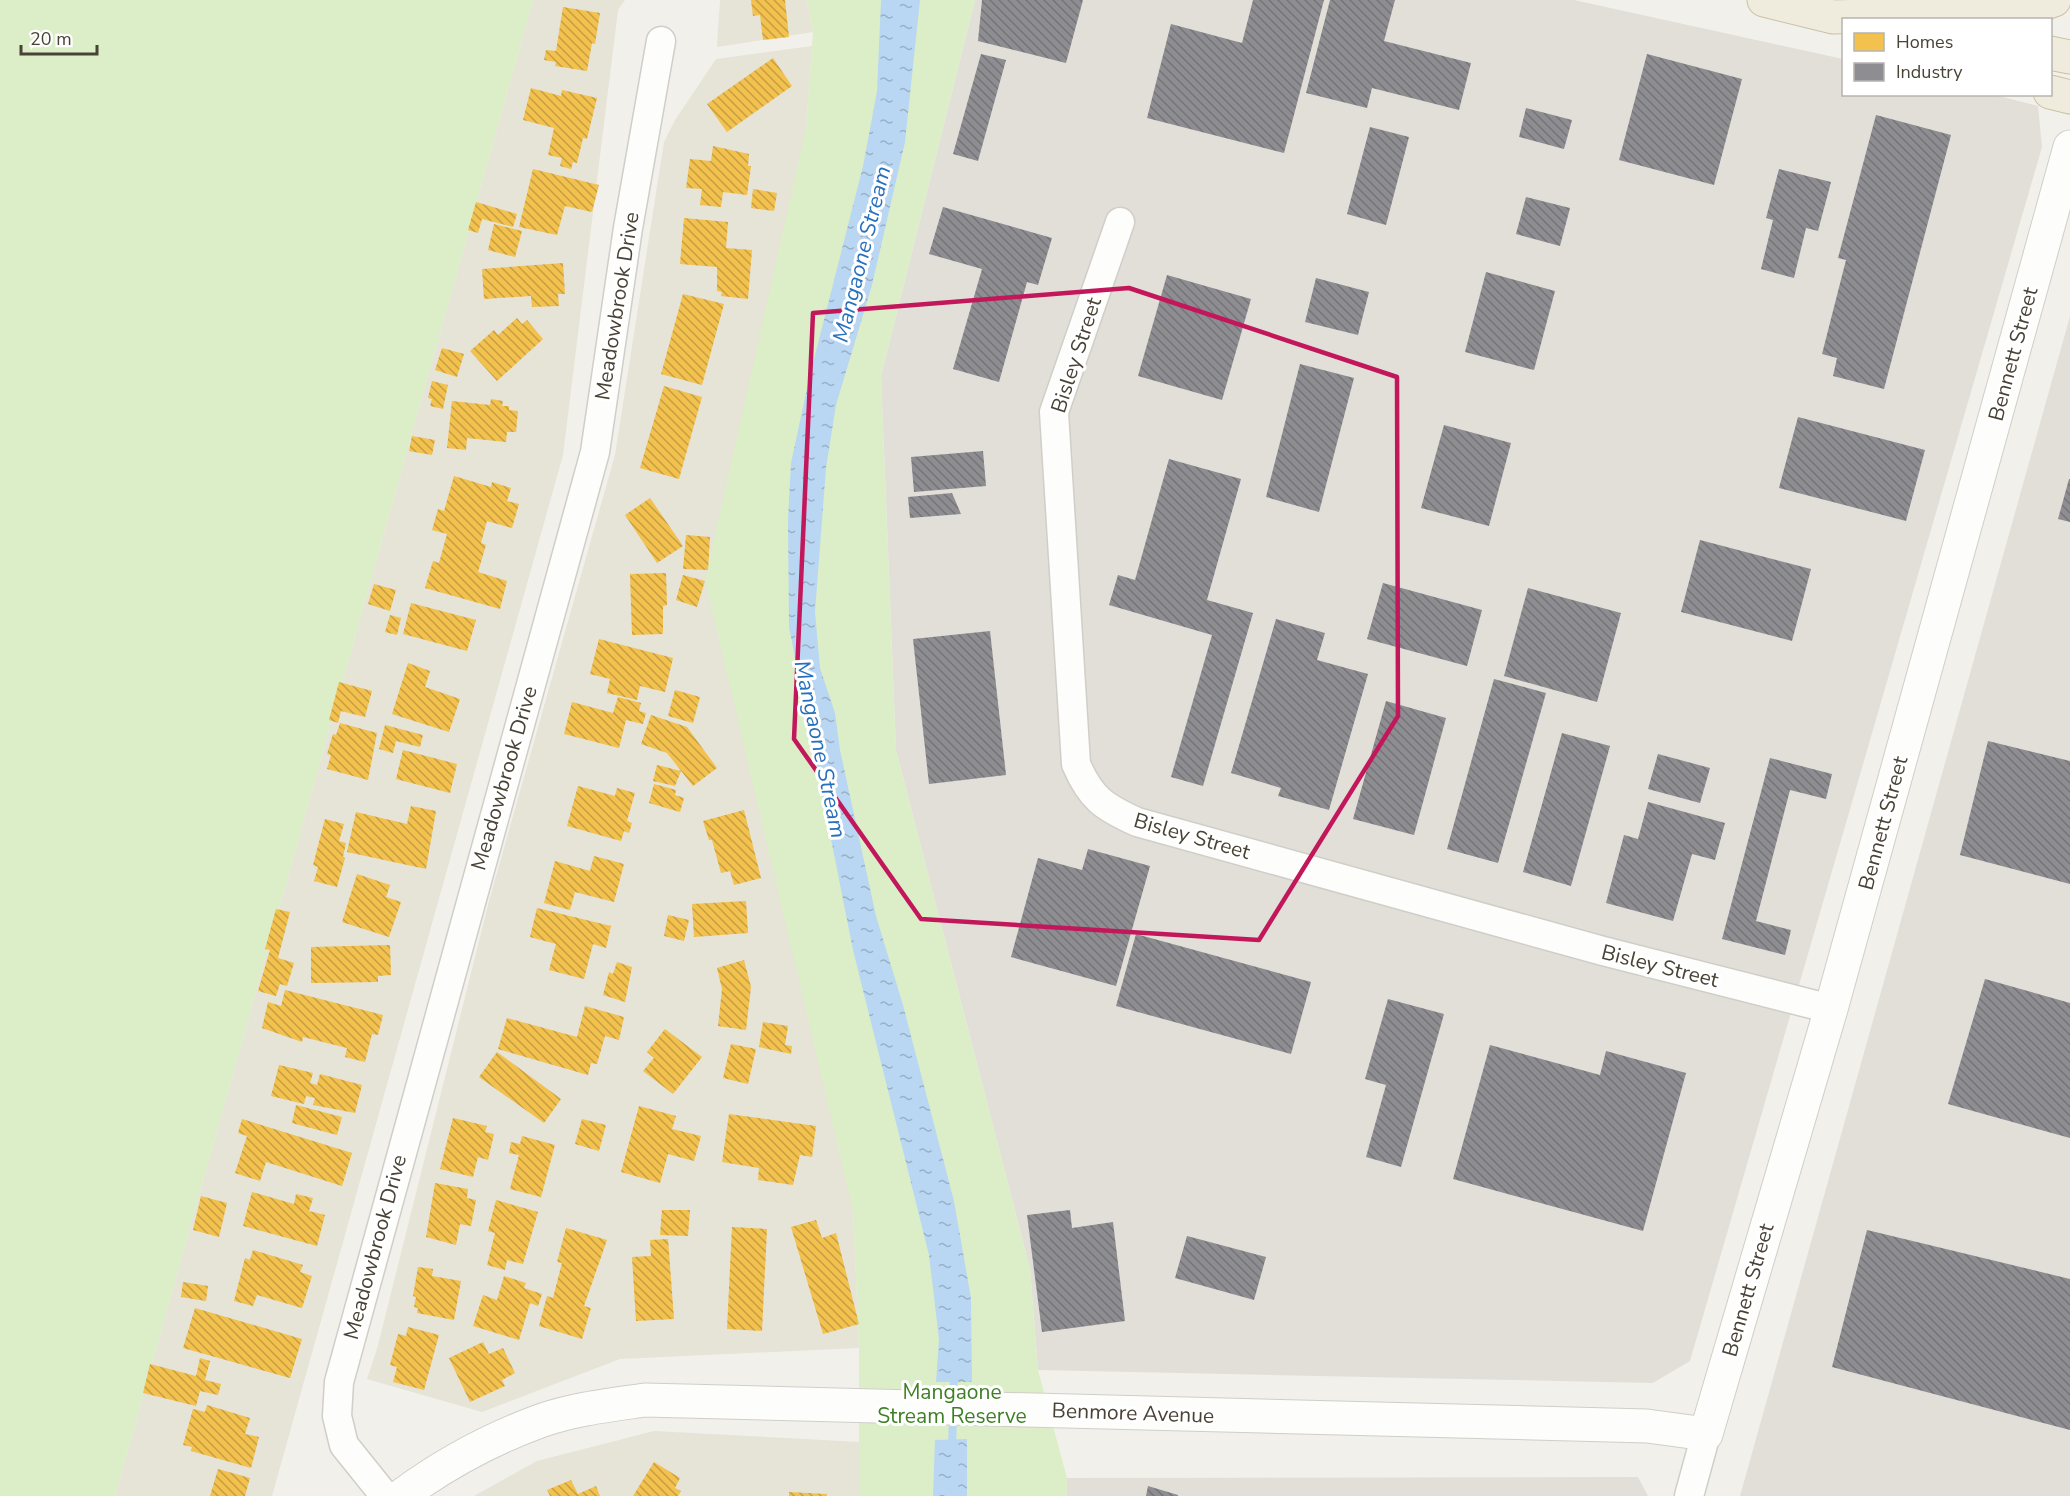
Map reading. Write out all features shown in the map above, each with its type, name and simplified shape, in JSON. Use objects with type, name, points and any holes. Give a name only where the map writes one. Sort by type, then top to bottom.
[{"type":"highway","points":[[1764,0],[1838,20]]},
{"type":"highway","points":[[1891,18],[1990,13],[2035,8],[2054,0]]},
{"type":"highway","points":[[2052,53],[2070,57]]},
{"type":"highway","points":[[2052,92],[2070,97]]},
{"type":"street","name":"Meadowbrook Drive","points":[[385,1496],[345,1445],[337,1416],[339,1382],[595,452],[628,228],[661,40]]},
{"type":"street","name":"Bennett Street","points":[[1689,1496],[1831,1009],[2070,147]]},
{"type":"street","name":"Bisley Street","points":[[1120,222],[1054,412],[1076,764],[1094,797],[1111,810],[1137,822],[1603,951],[1831,1009]]},
{"type":"street","name":"Benmore Avenue","points":[[401,1496],[430,1475],[482,1447],[540,1421],[592,1408],[645,1400],[1647,1426],[1706,1434]]},
{"type":"highlighted area","points":[[1129,288],[1397,377],[1398,716],[1259,940],[921,919],[794,739],[813,313]]},
{"type":"shaded area","points":[[533,0],[625,0],[618,10],[563,455],[272,1496],[115,1496]]},
{"type":"shaded area","points":[[720,0],[807,0],[813,32],[717,47]]},
{"type":"shaded area","points":[[975,0],[1574,0],[1842,59],[1842,96],[1999,96],[2038,106],[2042,147],[1690,1361],[1653,1383],[1038,1370],[1030,1269],[896,750],[881,376]]},
{"type":"shaded area","points":[[812,46],[806,128],[859,1348],[620,1359],[482,1412],[367,1379],[377,1349],[489,901],[615,455],[664,142],[675,120],[716,59]]},
{"type":"shaded area","points":[[2070,316],[2070,1496],[1740,1496]]},
{"type":"shaded area","points":[[654,1431],[860,1442],[859,1496],[474,1496],[537,1461]]},
{"type":"shaded area","points":[[1638,1477],[1648,1496],[1067,1496],[1067,1478]]},
{"type":"green space","points":[[0,0],[533,0],[115,1496],[0,1496]]},
{"type":"green space","name":"Mangaone Stream Reserve","points":[[807,0],[975,0],[881,376],[896,750],[1030,1269],[1038,1370],[1067,1478],[1067,1496],[859,1496],[859,1348],[853,1211],[705,580],[806,128],[813,32]]},
{"type":"water","points":[[881,0],[920,0],[905,142],[872,285],[836,405],[826,468],[815,612],[820,668],[835,713],[840,750],[876,916],[903,1005],[954,1201],[971,1298],[972,1382],[936,1382],[939,1339],[929,1255],[853,950],[789,627],[788,520],[791,463],[809,379],[863,166],[877,91]]},
{"type":"water","points":[[967,1439],[967,1496],[933,1496],[935,1440]]},
{"type":"building: Homes","points":[[751,0],[785,0],[789,37],[763,40],[760,15],[753,16]]},
{"type":"building: Homes","points":[[563,7],[600,13],[595,44],[592,43],[587,71],[555,66],[556,62],[544,60],[546,50],[556,51]]},
{"type":"building: Homes","points":[[773,58],[792,86],[727,132],[707,104]]},
{"type":"building: Homes","points":[[531,88],[561,96],[562,90],[597,98],[587,139],[583,138],[577,163],[573,162],[571,169],[560,166],[562,158],[548,155],[554,128],[523,120]]},
{"type":"building: Homes","points":[[713,146],[749,154],[748,166],[751,166],[747,195],[723,192],[721,207],[700,205],[702,189],[686,188],[690,159],[711,161]]},
{"type":"building: Homes","points":[[533,169],[599,185],[592,212],[565,206],[557,235],[519,227]]},
{"type":"building: Homes","points":[[753,189],[777,193],[774,211],[751,208]]},
{"type":"building: Homes","points":[[476,202],[517,214],[513,227],[482,219],[478,233],[468,230]]},
{"type":"building: Homes","points":[[684,218],[728,222],[726,248],[752,250],[748,299],[721,296],[722,292],[717,291],[717,267],[680,264]]},
{"type":"building: Homes","points":[[494,224],[522,231],[515,257],[488,250]]},
{"type":"building: Homes","points":[[563,263],[565,294],[558,294],[559,306],[532,307],[531,296],[484,299],[482,269]]},
{"type":"building: Homes","points":[[683,294],[724,304],[702,385],[661,374]]},
{"type":"building: Homes","points":[[517,318],[522,324],[527,320],[543,339],[497,381],[470,351],[494,330],[498,335]]},
{"type":"building: Homes","points":[[442,348],[464,354],[457,377],[435,370]]},
{"type":"building: Homes","points":[[432,381],[448,385],[443,409],[430,406],[432,399],[428,398]]},
{"type":"building: Homes","points":[[664,386],[702,397],[679,479],[640,468]]},
{"type":"building: Homes","points":[[491,399],[503,401],[502,406],[509,406],[509,410],[518,411],[516,432],[507,432],[506,442],[467,438],[466,450],[447,448],[452,401],[490,405]]},
{"type":"building: Homes","points":[[412,436],[435,440],[432,455],[409,451]]},
{"type":"building: Homes","points":[[454,476],[491,487],[492,482],[511,488],[507,501],[519,504],[512,528],[487,521],[481,543],[486,545],[478,572],[507,581],[500,609],[425,588],[433,561],[439,563],[447,534],[432,530],[438,509],[444,511]]},
{"type":"building: Homes","points":[[650,498],[683,546],[657,563],[625,515]]},
{"type":"building: Homes","points":[[686,535],[710,537],[708,570],[683,569]]},
{"type":"building: Homes","points":[[666,573],[667,605],[663,606],[663,634],[632,635],[630,574]]},
{"type":"building: Homes","points":[[683,575],[705,581],[697,607],[676,600]]},
{"type":"building: Homes","points":[[374,584],[396,590],[390,611],[368,604]]},
{"type":"building: Homes","points":[[411,603],[476,620],[467,651],[403,634]]},
{"type":"building: Homes","points":[[390,615],[401,618],[397,635],[385,632]]},
{"type":"building: Homes","points":[[599,639],[673,658],[665,692],[640,686],[637,700],[607,693],[610,679],[590,674]]},
{"type":"building: Homes","points":[[408,663],[430,671],[425,687],[460,699],[449,732],[392,714]]},
{"type":"building: Homes","points":[[339,682],[372,691],[365,717],[341,711],[338,723],[329,720]]},
{"type":"building: Homes","points":[[675,690],[700,697],[693,723],[668,716]]},
{"type":"building: Homes","points":[[618,697],[641,703],[639,711],[646,713],[643,724],[626,720],[619,748],[564,734],[572,702],[613,713]]},
{"type":"building: Homes","points":[[651,715],[687,727],[717,768],[693,786],[667,753],[641,744]]},
{"type":"building: Homes","points":[[340,723],[377,733],[368,780],[327,769],[331,755],[327,754],[333,734],[336,735]]},
{"type":"building: Homes","points":[[385,725],[423,735],[420,747],[396,741],[393,753],[379,749]]},
{"type":"building: Homes","points":[[403,750],[457,764],[450,793],[396,779]]},
{"type":"building: Homes","points":[[657,765],[681,771],[675,786],[653,781]]},
{"type":"building: Homes","points":[[654,784],[676,790],[675,795],[684,798],[680,812],[649,803]]},
{"type":"building: Homes","points":[[578,786],[615,796],[617,788],[635,793],[627,821],[632,823],[629,833],[624,831],[621,841],[567,826]]},
{"type":"building: Homes","points":[[411,806],[436,811],[426,869],[347,852],[356,812],[407,824]]},
{"type":"building: Homes","points":[[744,810],[761,878],[734,885],[730,871],[721,873],[712,840],[709,840],[703,821]]},
{"type":"building: Homes","points":[[325,819],[344,824],[339,841],[346,843],[343,857],[345,858],[337,887],[314,881],[318,867],[313,865]]},
{"type":"building: Homes","points":[[594,856],[624,864],[614,902],[575,892],[570,910],[544,903],[555,861],[590,871]]},
{"type":"building: Homes","points":[[357,874],[390,885],[386,897],[401,902],[389,937],[342,922]]},
{"type":"building: Homes","points":[[746,901],[748,933],[694,937],[692,904]]},
{"type":"building: Homes","points":[[537,908],[611,926],[606,948],[593,944],[584,979],[549,970],[556,944],[530,937]]},
{"type":"building: Homes","points":[[276,909],[290,912],[278,958],[294,963],[287,986],[280,984],[276,996],[258,991],[270,950],[265,949]]},
{"type":"building: Homes","points":[[668,915],[689,920],[684,941],[664,936]]},
{"type":"building: Homes","points":[[390,945],[391,975],[378,976],[378,982],[311,983],[311,947]]},
{"type":"building: Homes","points":[[744,960],[751,987],[746,1030],[718,1026],[722,989],[717,968]]},
{"type":"building: Homes","points":[[617,962],[632,967],[625,1002],[603,995],[609,972],[613,974]]},
{"type":"building: Homes","points":[[285,990],[383,1015],[378,1035],[372,1034],[365,1062],[345,1057],[347,1048],[303,1037],[302,1042],[262,1028],[268,1002],[281,1006]]},
{"type":"building: Homes","points":[[585,1006],[624,1017],[619,1040],[605,1036],[597,1064],[591,1063],[588,1075],[498,1049],[507,1018],[577,1037]]},
{"type":"building: Homes","points":[[763,1022],[788,1026],[785,1045],[792,1046],[791,1054],[759,1047]]},
{"type":"building: Homes","points":[[665,1029],[702,1057],[673,1094],[643,1071],[654,1058],[647,1052]]},
{"type":"building: Homes","points":[[731,1044],[756,1049],[748,1084],[723,1078]]},
{"type":"building: Homes","points":[[497,1052],[561,1099],[544,1123],[479,1077]]},
{"type":"building: Homes","points":[[279,1065],[313,1073],[310,1083],[317,1085],[320,1074],[362,1085],[355,1113],[313,1105],[315,1098],[306,1096],[304,1104],[271,1096]]},
{"type":"building: Homes","points":[[296,1105],[342,1117],[337,1135],[292,1123]]},
{"type":"building: Homes","points":[[639,1106],[676,1116],[672,1129],[701,1136],[694,1161],[668,1154],[660,1183],[621,1172]]},
{"type":"building: Homes","points":[[729,1114],[816,1126],[812,1157],[800,1155],[793,1185],[758,1180],[759,1168],[722,1162]]},
{"type":"building: Homes","points":[[453,1118],[487,1126],[485,1132],[494,1134],[488,1160],[478,1157],[473,1177],[440,1169]]},
{"type":"building: Homes","points":[[242,1119],[352,1153],[342,1186],[266,1162],[260,1181],[235,1173],[247,1136],[238,1133]]},
{"type":"building: Homes","points":[[582,1119],[606,1125],[599,1151],[575,1144]]},
{"type":"building: Homes","points":[[522,1136],[555,1145],[541,1197],[510,1189],[519,1155],[509,1153],[511,1142],[520,1144]]},
{"type":"building: Homes","points":[[435,1183],[468,1189],[467,1198],[476,1200],[471,1226],[460,1224],[456,1245],[426,1237]]},
{"type":"building: Homes","points":[[252,1192],[294,1204],[296,1194],[313,1198],[309,1211],[325,1215],[317,1246],[243,1226]]},
{"type":"building: Homes","points":[[201,1196],[227,1203],[219,1237],[193,1230]]},
{"type":"building: Homes","points":[[496,1200],[538,1212],[523,1264],[507,1260],[505,1270],[487,1265],[495,1233],[488,1231]]},
{"type":"building: Homes","points":[[662,1210],[690,1210],[688,1236],[660,1235]]},
{"type":"building: Homes","points":[[816,1220],[822,1238],[836,1233],[859,1324],[823,1334],[791,1227]]},
{"type":"building: Homes","points":[[732,1227],[767,1229],[762,1331],[727,1329]]},
{"type":"building: Homes","points":[[566,1228],[607,1240],[584,1306],[591,1308],[582,1339],[539,1326],[547,1296],[553,1298],[562,1263],[557,1262]]},
{"type":"building: Homes","points":[[668,1239],[674,1319],[636,1321],[632,1257],[651,1256],[650,1240]]},
{"type":"building: Homes","points":[[253,1250],[303,1265],[300,1272],[312,1276],[302,1308],[257,1295],[253,1306],[234,1301],[245,1258],[250,1260]]},
{"type":"building: Homes","points":[[418,1267],[433,1269],[432,1276],[461,1281],[454,1320],[417,1313],[418,1308],[414,1307],[416,1297],[413,1296]]},
{"type":"building: Homes","points":[[504,1276],[526,1283],[524,1288],[542,1294],[538,1306],[530,1303],[519,1340],[473,1326],[483,1295],[497,1300]]},
{"type":"building: Homes","points":[[183,1282],[208,1286],[206,1301],[181,1297]]},
{"type":"building: Homes","points":[[195,1308],[302,1339],[290,1378],[183,1348]]},
{"type":"building: Homes","points":[[408,1327],[439,1335],[424,1390],[393,1382],[397,1367],[390,1365],[398,1334],[406,1336]]},
{"type":"building: Homes","points":[[483,1342],[489,1354],[503,1348],[515,1373],[502,1380],[505,1386],[470,1402],[449,1358]]},
{"type":"building: Homes","points":[[200,1358],[210,1361],[205,1380],[221,1384],[218,1395],[200,1391],[196,1406],[143,1393],[150,1364],[196,1376]]},
{"type":"building: Homes","points":[[207,1405],[250,1418],[245,1434],[259,1437],[251,1468],[191,1451],[192,1447],[183,1445],[193,1409],[205,1412]]},
{"type":"building: Homes","points":[[654,1462],[680,1478],[675,1488],[681,1491],[678,1496],[633,1496]]},
{"type":"building: Homes","points":[[218,1469],[250,1478],[245,1496],[210,1496]]},
{"type":"building: Homes","points":[[571,1480],[578,1494],[596,1486],[600,1496],[550,1496],[547,1490]]},
{"type":"building: Homes","points":[[789,1492],[827,1494],[827,1496],[789,1496]]},
{"type":"building: Industry","points":[[982,0],[1083,0],[1066,63],[978,41]]},
{"type":"building: Industry","points":[[1253,0],[1324,0],[1284,153],[1147,118],[1171,24],[1242,43]]},
{"type":"building: Industry","points":[[1330,0],[1395,0],[1384,41],[1471,63],[1459,110],[1372,88],[1367,108],[1306,93]]},
{"type":"building: Industry","points":[[981,54],[1006,60],[978,161],[953,154]]},
{"type":"building: Industry","points":[[1647,54],[1742,79],[1714,185],[1619,160]]},
{"type":"building: Industry","points":[[1526,108],[1572,120],[1564,149],[1519,137]]},
{"type":"building: Industry","points":[[1876,115],[1951,135],[1884,389],[1833,376],[1837,358],[1822,354],[1846,260],[1838,258]]},
{"type":"building: Industry","points":[[1370,127],[1409,137],[1386,225],[1347,214]]},
{"type":"building: Industry","points":[[1779,169],[1831,182],[1818,231],[1806,228],[1794,278],[1761,269],[1773,220],[1766,218]]},
{"type":"building: Industry","points":[[1526,197],[1570,208],[1560,246],[1516,234]]},
{"type":"building: Industry","points":[[943,207],[1052,238],[1038,285],[1027,282],[999,382],[953,369],[982,269],[929,254]]},
{"type":"building: Industry","points":[[1486,272],[1555,291],[1534,370],[1465,352]]},
{"type":"building: Industry","points":[[1167,275],[1251,299],[1222,400],[1138,376]]},
{"type":"building: Industry","points":[[1316,278],[1369,292],[1358,335],[1305,322]]},
{"type":"building: Industry","points":[[1300,364],[1354,378],[1319,512],[1266,497]]},
{"type":"building: Industry","points":[[1798,417],[1925,450],[1906,521],[1779,488]]},
{"type":"building: Industry","points":[[1444,425],[1511,443],[1489,526],[1421,508]]},
{"type":"building: Industry","points":[[983,451],[986,486],[914,492],[911,457]]},
{"type":"building: Industry","points":[[1169,459],[1241,479],[1207,600],[1253,613],[1203,786],[1171,777],[1212,635],[1109,605],[1118,575],[1135,580]]},
{"type":"building: Industry","points":[[2070,479],[2070,522],[2058,519]]},
{"type":"building: Industry","points":[[952,493],[961,514],[910,518],[908,497]]},
{"type":"building: Industry","points":[[1700,540],[1811,569],[1792,641],[1681,612]]},
{"type":"building: Industry","points":[[1383,583],[1482,610],[1467,666],[1367,639]]},
{"type":"building: Industry","points":[[1528,588],[1621,613],[1597,702],[1504,676]]},
{"type":"building: Industry","points":[[1276,619],[1325,633],[1317,660],[1368,674],[1329,810],[1278,796],[1281,788],[1231,773]]},
{"type":"building: Industry","points":[[990,631],[1006,775],[929,784],[913,639]]},
{"type":"building: Industry","points":[[1494,679],[1546,693],[1498,863],[1447,849]]},
{"type":"building: Industry","points":[[1386,701],[1446,718],[1414,835],[1353,819]]},
{"type":"building: Industry","points":[[1562,733],[1610,746],[1571,886],[1523,872]]},
{"type":"building: Industry","points":[[1988,741],[2070,761],[2070,884],[1960,855]]},
{"type":"building: Industry","points":[[1658,754],[1710,768],[1700,803],[1648,789]]},
{"type":"building: Industry","points":[[1770,758],[1832,774],[1826,799],[1790,790],[1756,921],[1791,930],[1785,955],[1722,939]]},
{"type":"building: Industry","points":[[1648,802],[1725,823],[1715,860],[1692,854],[1673,921],[1606,903],[1624,835],[1638,839]]},
{"type":"building: Industry","points":[[1088,849],[1150,866],[1116,986],[1011,957],[1038,858],[1082,870]]},
{"type":"building: Industry","points":[[1136,934],[1311,982],[1291,1054],[1116,1006]]},
{"type":"building: Industry","points":[[1985,979],[2070,1003],[2070,1138],[1948,1104]]},
{"type":"building: Industry","points":[[1388,999],[1444,1014],[1401,1167],[1366,1157],[1386,1085],[1365,1079]]},
{"type":"building: Industry","points":[[1490,1045],[1600,1075],[1606,1051],[1686,1073],[1643,1231],[1453,1179]]},
{"type":"building: Industry","points":[[1070,1210],[1072,1228],[1113,1222],[1125,1321],[1042,1332],[1027,1215]]},
{"type":"building: Industry","points":[[1867,1230],[2070,1279],[2070,1430],[1832,1367]]},
{"type":"building: Industry","points":[[1187,1236],[1266,1257],[1254,1300],[1175,1278]]},
{"type":"building: Industry","points":[[1148,1486],[1178,1495],[1178,1496],[1146,1496]]},
{"type":"waterway","name":"Mangaone Stream","points":[[953,1401],[954,1374]]},
{"type":"waterway","name":"Mangaone Stream","points":[[952,1449],[953,1416]]}]
